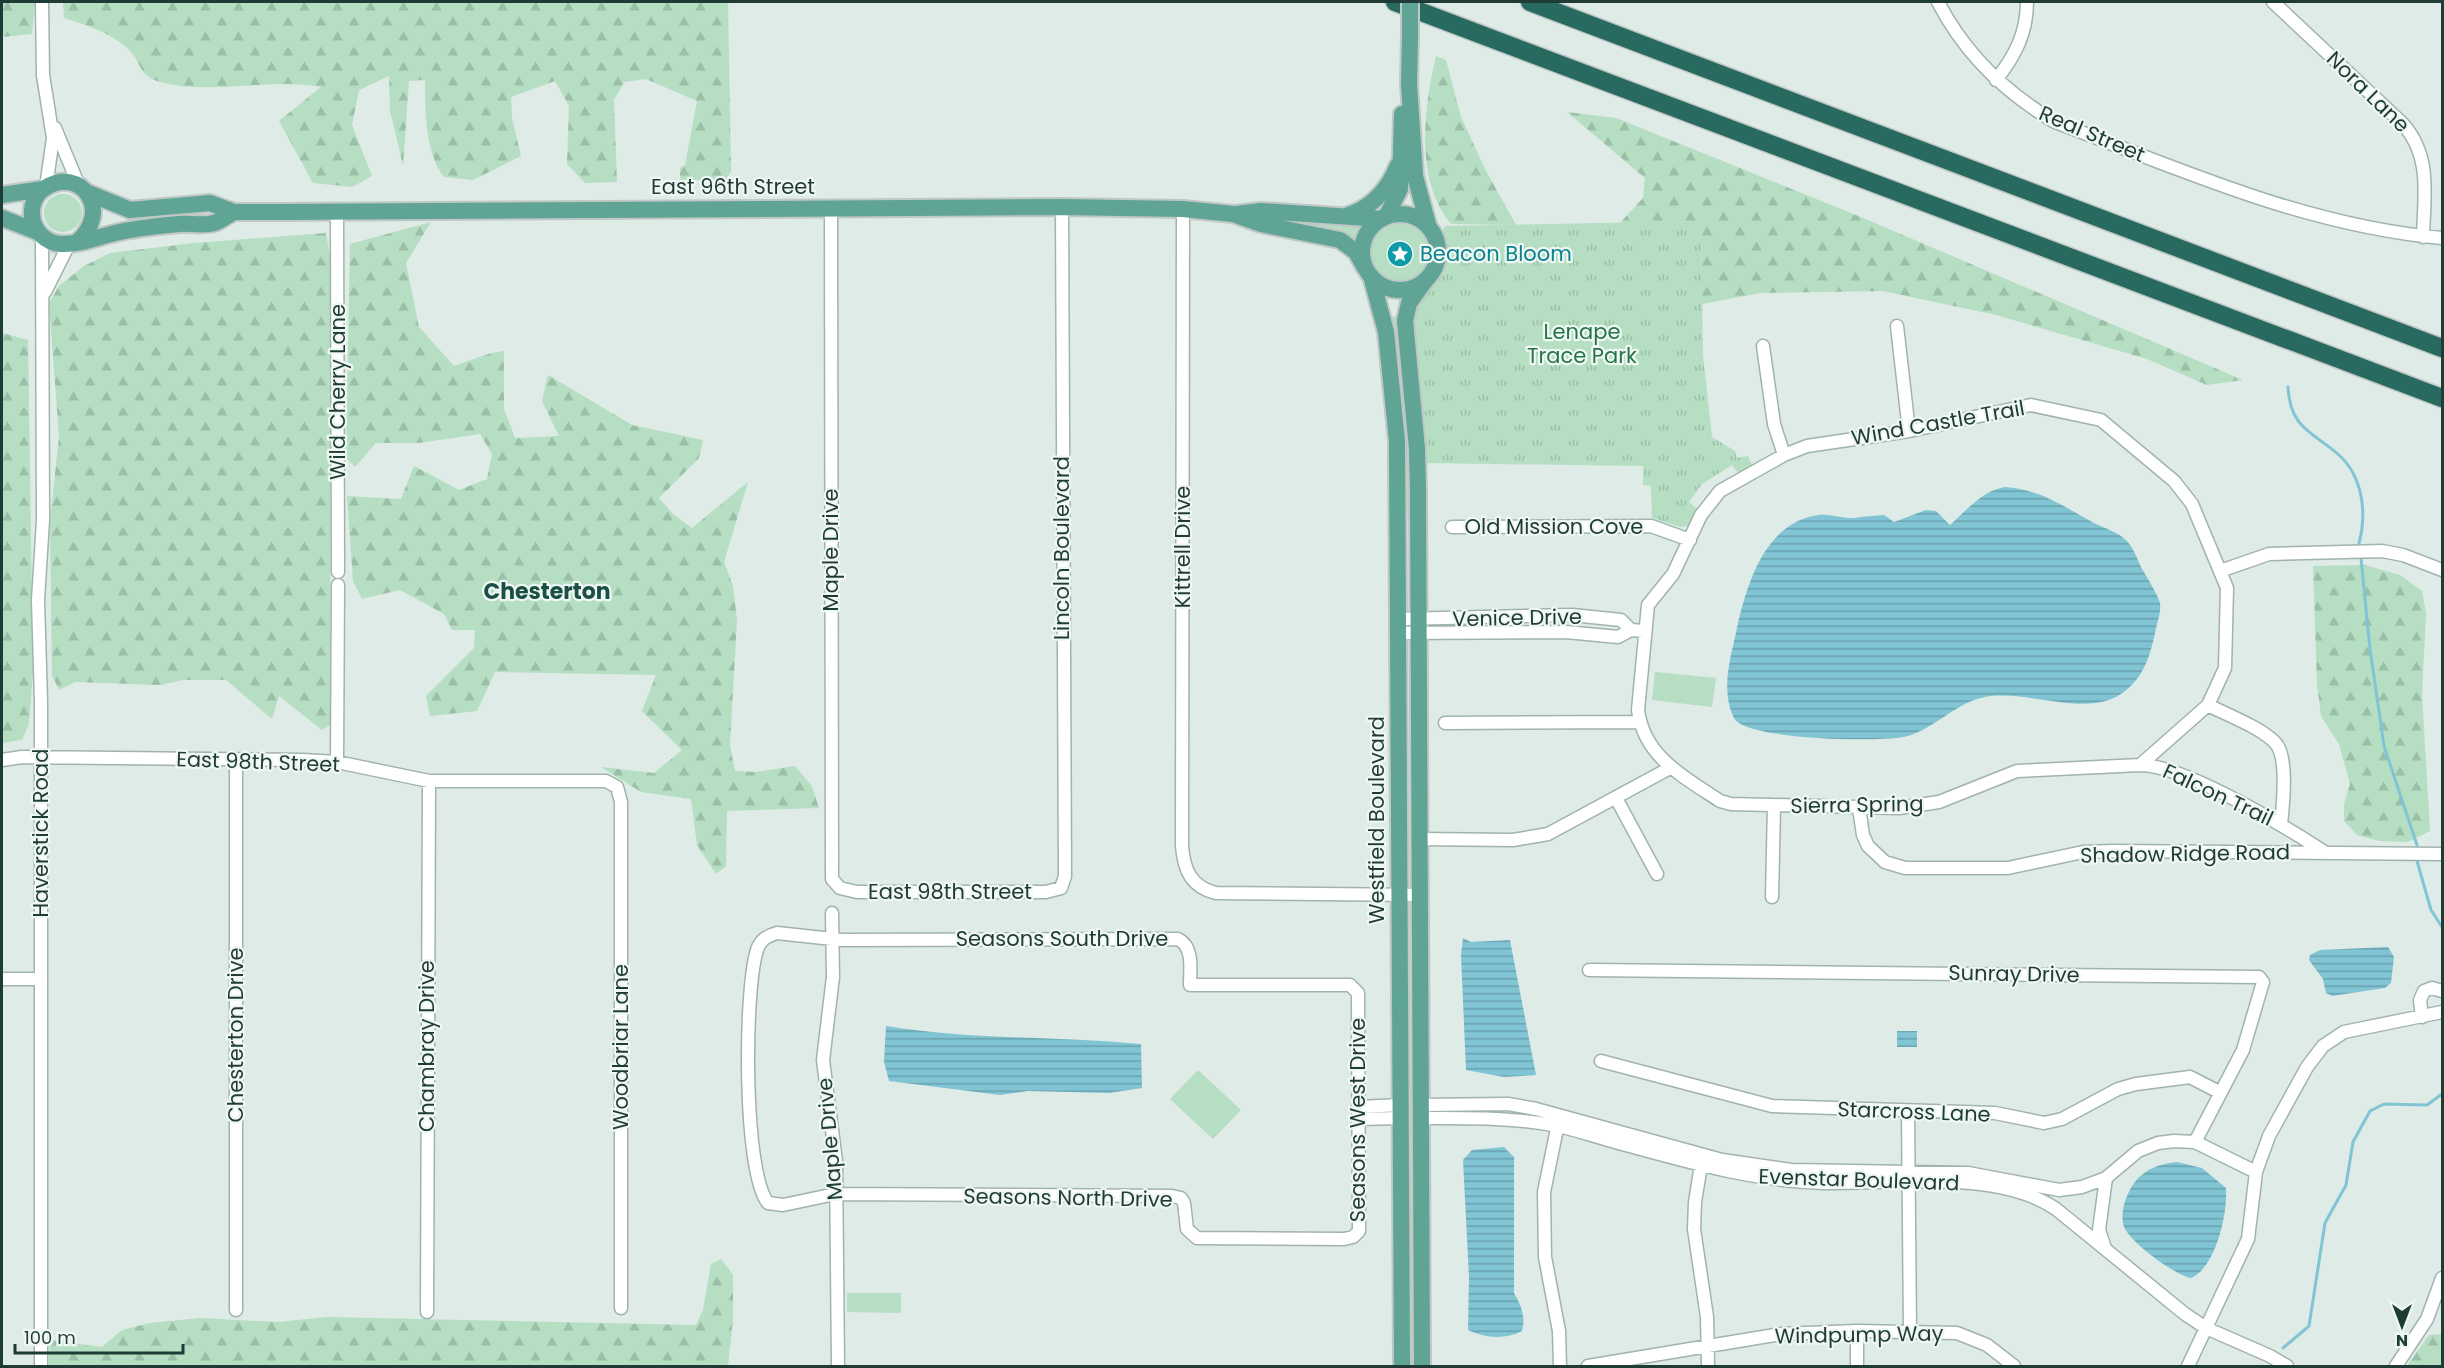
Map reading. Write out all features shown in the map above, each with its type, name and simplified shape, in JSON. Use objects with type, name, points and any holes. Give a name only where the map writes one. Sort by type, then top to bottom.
[{"type":"highway","points":[[1395,2],[2442,398]]},
{"type":"highway","points":[[1530,2],[2442,348]]},
{"type":"main road","points":[[1409,84],[1402,110],[1400,189],[1384,218],[1369,230],[1362,251],[1368,272],[1379,284],[1394,290],[1410,289],[1425,281],[1432,273],[1438,259],[1437,243],[1430,229],[1415,176],[1413,111],[1409,84],[1410,2]]},
{"type":"main road","points":[[1339,218],[1356,213],[1382,195],[1393,178],[1402,156]]},
{"type":"main road","points":[[2,195],[64,182],[83,189],[92,201],[94,218],[87,234],[73,243],[53,243],[40,234],[2,218]]},
{"type":"main road","points":[[40,234],[33,223],[32,207],[44,188]]},
{"type":"main road","name":"East 96th Street","points":[[83,189],[130,210],[210,203],[234,212],[1062,207],[1183,209],[1233,214],[1261,211],[1339,218],[1384,218]]},
{"type":"main road","name":"East 96th Street","points":[[73,243],[151,227],[214,223],[234,212]]},
{"type":"main road","name":"East 96th Street","points":[[1233,214],[1261,224],[1340,240],[1356,252],[1368,272]]},
{"type":"main road","points":[[1384,218],[1410,216],[1430,229]]},
{"type":"main road","name":"Westfield Boulevard","points":[[1368,272],[1386,332],[1398,441],[1402,1366]]},
{"type":"main road","name":"Westfield Boulevard","points":[[1422,1366],[1417,448],[1405,321],[1409,303],[1425,281]]},
{"type":"street","points":[[42,2],[43,75],[52,122],[52,153],[44,188]]},
{"type":"street","name":"Real Street","points":[[1938,2],[1952,27],[1996,80],[2030,108],[2055,122],[2287,208],[2347,225],[2423,237]]},
{"type":"street","points":[[1996,80],[2018,47],[2025,29],[2027,2]]},
{"type":"street","name":"Nora Lane","points":[[2280,4],[2403,124],[2416,140],[2424,165],[2423,237]]},
{"type":"street","points":[[52,122],[83,189]]},
{"type":"street","name":"Lincoln Boulevard","points":[[1061,888],[1065,876],[1062,207]]},
{"type":"street","name":"Maple Drive","points":[[831,209],[831,867],[832,879],[840,888]]},
{"type":"street","name":"Kittrell Drive","points":[[1183,209],[1182,846],[1186,869],[1194,883],[1206,890],[1228,894],[1400,894]]},
{"type":"street","name":"Wild Cherry Lane","points":[[337,212],[338,572]]},
{"type":"street","name":"Haverstick Road","points":[[40,234],[43,299],[43,520],[38,600],[41,1366]]},
{"type":"street","points":[[2423,237],[2442,238]]},
{"type":"street","name":"Haverstick Road","points":[[43,299],[73,243]]},
{"type":"street","points":[[1897,326],[1909,431]]},
{"type":"street","points":[[1762,346],[1774,424],[1784,455]]},
{"type":"street","name":"Wind Castle Trail","points":[[1644,631],[1648,605],[1673,574],[1713,497],[1784,455],[1807,446],[1909,431],[2031,405],[2101,420],[2184,492],[2192,504],[2227,588],[2225,668],[2208,705]]},
{"type":"street","name":"Old Mission Cove","points":[[1452,527],[1651,526],[1690,540]]},
{"type":"street","points":[[2220,571],[2269,554],[2382,551],[2403,555],[2442,570]]},
{"type":"street","points":[[337,762],[338,585]]},
{"type":"street","name":"Venice Drive","points":[[1418,626],[1572,615],[1621,620],[1630,630]]},
{"type":"street","name":"Venice Drive","points":[[1400,626],[1566,632],[1618,637],[1630,630],[1644,631]]},
{"type":"street","name":"Sierra Spring","points":[[1644,631],[1638,710],[1640,722],[1657,756],[1670,768],[1720,801],[1774,806],[1899,807],[1939,802],[2000,777],[2028,769],[2140,765]]},
{"type":"street","points":[[2140,765],[2208,705],[2266,735],[2278,746],[2283,775],[2281,824]]},
{"type":"street","points":[[1445,723],[1640,722]]},
{"type":"street","name":"East 98th Street","points":[[2,760],[40,758],[236,759],[337,762],[429,781],[606,781],[617,787]]},
{"type":"street","name":"Chesterton Drive","points":[[236,759],[236,1310]]},
{"type":"street","name":"Falcon Trail","points":[[2140,765],[2169,769],[2281,824],[2324,852]]},
{"type":"street","points":[[1419,839],[1513,840],[1543,835],[1670,768]]},
{"type":"street","name":"Chambray Drive","points":[[426,1312],[429,781]]},
{"type":"street","name":"Woodbriar Lane","points":[[617,787],[621,802],[621,1308]]},
{"type":"street","points":[[1616,798],[1657,874]]},
{"type":"street","points":[[1772,897],[1774,806]]},
{"type":"street","name":"Shadow Ridge Road","points":[[1859,808],[1863,835],[1868,846],[1885,862],[1905,868],[2008,868],[2083,852],[2113,851],[2442,854]]},
{"type":"street","name":"East 98th Street","points":[[840,888],[857,892],[1046,892],[1061,888]]},
{"type":"street","points":[[1400,894],[1420,895]]},
{"type":"street","name":"Maple Drive","points":[[832,913],[834,977],[824,1060],[836,1161],[838,1366]]},
{"type":"street","points":[[832,939],[777,933],[765,937],[757,949],[749,1005],[748,1066],[751,1121],[761,1194],[768,1203],[783,1205],[835,1194]]},
{"type":"street","name":"Seasons South Drive","points":[[832,939],[1178,939],[1185,942],[1189,950],[1190,985],[1350,985],[1358,993]]},
{"type":"street","name":"Sunray Drive","points":[[1588,970],[2259,977],[2263,982],[2248,1037],[2195,1142]]},
{"type":"street","points":[[2,979],[41,979]]},
{"type":"street","points":[[2422,1017],[2422,994],[2432,988],[2442,991]]},
{"type":"street","name":"Seasons West Drive","points":[[1344,1239],[1353,1237],[1359,1231],[1358,993]]},
{"type":"street","points":[[2188,1366],[2248,1239],[2256,1172],[2277,1121],[2307,1066],[2323,1046],[2333,1038],[2355,1028],[2442,1012]]},
{"type":"street","name":"Starcross Lane","points":[[1601,1061],[1772,1106],[1995,1113],[2049,1123],[2062,1119],[2118,1089],[2136,1084],[2190,1077],[2219,1092]]},
{"type":"street","points":[[1908,1111],[1910,1332]]},
{"type":"street","points":[[1359,1113],[1402,1112]]},
{"type":"street","name":"Evenstar Boulevard","points":[[1422,1112],[1500,1119],[1559,1121],[1702,1160],[1791,1170],[1909,1177],[1977,1185],[2034,1197],[2056,1209],[2185,1314],[2206,1328],[2270,1356],[2287,1366]]},
{"type":"street","points":[[1559,1121],[1544,1192],[1545,1257],[1557,1320],[1560,1366]]},
{"type":"street","name":"Evenstar Boulevard","points":[[1909,1177],[1968,1173],[2059,1190],[2082,1187],[2106,1178],[2131,1156],[2151,1145],[2174,1141],[2195,1142],[2256,1172]]},
{"type":"street","points":[[1702,1160],[1695,1202],[1694,1229],[1707,1317],[1708,1366]]},
{"type":"street","points":[[2105,1248],[2099,1230],[2106,1178]]},
{"type":"street","name":"Seasons North Drive","points":[[835,1194],[1172,1196],[1181,1197],[1184,1203],[1187,1229],[1197,1238],[1344,1239]]},
{"type":"street","points":[[2396,1366],[2427,1319],[2442,1278]]},
{"type":"street","points":[[1857,1331],[1857,1366]]},
{"type":"street","name":"Windpump Way","points":[[1588,1366],[1781,1334],[1857,1331],[1944,1331],[1968,1336],[1987,1346],[2014,1366]]},
{"type":"green space","points":[[2,2],[35,2],[32,34],[2,37]]},
{"type":"green space","points":[[63,2],[728,2],[731,171],[726,180],[680,180],[680,168],[685,165],[697,101],[646,79],[624,82],[614,100],[617,182],[585,183],[567,164],[569,106],[555,81],[511,97],[512,118],[521,156],[473,180],[444,177],[433,156],[427,131],[425,80],[409,81],[403,166],[390,110],[389,76],[359,90],[352,125],[372,176],[352,187],[313,183],[279,121],[321,87],[281,84],[200,87],[160,82],[144,73],[130,51],[117,40],[64,18]]},
{"type":"green space","points":[[1436,56],[1446,60],[1461,117],[1485,169],[1516,225],[1451,224],[1439,206],[1431,186],[1425,143],[1428,98]]},
{"type":"green space","points":[[1567,112],[1616,118],[1856,215],[2243,380],[2207,385],[2147,359],[1996,315],[1883,291],[1760,293],[1702,304],[1701,221],[1620,223],[1643,198],[1645,178]]},
{"type":"green space","points":[[63,194],[70,195],[76,200],[81,206],[81,220],[76,226],[70,231],[63,232],[56,231],[50,226],[45,220],[44,213],[45,206],[50,200],[56,195]]},
{"type":"green space","points":[[1260,217],[1363,225],[1364,227],[1357,243]]},
{"type":"green space","name":"Lenape Trace Park","points":[[1701,221],[1703,355],[1712,437],[1735,451],[1737,458],[1748,456],[1752,465],[1738,473],[1732,465],[1702,484],[1689,502],[1697,509],[1688,526],[1680,527],[1652,518],[1651,486],[1643,485],[1643,466],[1424,463],[1412,358],[1413,317],[1418,297],[1437,276],[1442,266],[1442,235],[1445,226]]},
{"type":"green space","points":[[431,222],[406,263],[419,327],[454,366],[491,353],[504,351],[504,409],[515,438],[559,436],[542,401],[548,375],[632,425],[703,440],[699,458],[659,498],[674,515],[692,528],[748,482],[724,562],[733,586],[737,620],[730,745],[735,771],[755,772],[795,766],[812,786],[819,808],[727,811],[726,866],[716,874],[697,845],[691,799],[641,792],[601,767],[654,773],[682,750],[642,711],[656,675],[495,672],[477,711],[430,716],[426,696],[474,648],[475,630],[452,630],[444,614],[400,590],[362,599],[353,581],[347,496],[401,499],[414,466],[459,490],[487,479],[492,454],[480,434],[419,443],[376,443],[355,467],[346,458],[350,244]]},
{"type":"green space","points":[[1394,224],[1406,224],[1421,232],[1429,247],[1429,259],[1421,274],[1406,282],[1394,282],[1379,274],[1371,259],[1371,247],[1379,232]]},
{"type":"green space","points":[[326,233],[331,262],[330,725],[322,730],[279,696],[272,719],[226,680],[183,680],[160,685],[75,682],[59,690],[52,675],[50,522],[59,436],[49,303],[59,286],[84,266],[110,253],[194,243]]},
{"type":"green space","points":[[1400,316],[1411,429],[1411,553],[1390,317]]},
{"type":"green space","points":[[2,333],[28,340],[33,671],[29,724],[22,740],[2,743]]},
{"type":"green space","points":[[2365,565],[2400,575],[2422,591],[2426,613],[2422,695],[2430,831],[2408,842],[2379,841],[2357,835],[2344,821],[2344,804],[2350,784],[2339,744],[2321,716],[2317,684],[2313,566]]},
{"type":"green space","points":[[1655,672],[1716,678],[1712,707],[1652,700]]},
{"type":"green space","points":[[1198,1070],[1241,1110],[1213,1139],[1170,1099]]},
{"type":"green space","points":[[721,1259],[733,1275],[733,1320],[728,1366],[49,1366],[50,1340],[102,1347],[122,1330],[150,1323],[199,1318],[278,1322],[327,1317],[696,1325],[703,1310],[711,1264]]},
{"type":"green space","points":[[847,1293],[901,1293],[901,1313],[847,1312]]},
{"type":"green space","points":[[2442,1334],[2442,1366],[2407,1366],[2429,1335]]},
{"type":"water","points":[[2005,487],[2029,491],[2051,500],[2119,535],[2126,540],[2135,553],[2156,594],[2160,608],[2152,644],[2142,672],[2121,694],[2107,701],[2091,703],[2019,697],[1985,697],[1965,704],[1918,732],[1894,738],[1844,739],[1787,735],[1762,731],[1744,725],[1734,718],[1728,696],[1728,673],[1746,592],[1762,557],[1785,529],[1800,520],[1819,515],[1851,518],[1884,515],[1894,522],[1926,510],[1936,511],[1950,525],[1989,492]]},
{"type":"water","points":[[1463,938],[1471,942],[1510,940],[1536,1075],[1504,1077],[1466,1070],[1461,955]]},
{"type":"water","points":[[2388,947],[2394,957],[2391,983],[2385,988],[2332,996],[2326,993],[2323,979],[2309,960],[2310,955],[2320,950]]},
{"type":"water","points":[[886,1026],[949,1034],[1141,1044],[1142,1088],[1109,1093],[1028,1091],[1000,1095],[889,1081],[884,1062]]},
{"type":"water","points":[[1897,1031],[1917,1031],[1917,1047],[1897,1047]]},
{"type":"water","points":[[1504,1147],[1514,1157],[1514,1293],[1521,1307],[1523,1321],[1522,1331],[1509,1336],[1495,1337],[1468,1330],[1469,1277],[1463,1160],[1472,1150]]},
{"type":"water","points":[[2177,1162],[2202,1168],[2226,1188],[2225,1211],[2214,1251],[2200,1272],[2191,1278],[2176,1272],[2147,1252],[2125,1229],[2122,1216],[2127,1195],[2143,1174],[2158,1166]]},
{"type":"waterway","points":[[2288,387],[2293,412],[2298,421],[2339,455],[2353,474],[2363,508],[2359,543]]},
{"type":"waterway","points":[[2361,558],[2370,649],[2384,746],[2417,845]]},
{"type":"waterway","points":[[2417,861],[2431,910],[2442,927]]},
{"type":"waterway","points":[[2283,1348],[2309,1326],[2325,1223],[2346,1185],[2353,1142],[2370,1111],[2384,1104],[2427,1105],[2442,1094]]},
{"type":"place","name":"Beacon Bloom","points":[[1400,254]]},
{"type":"district","name":"Chesterton","points":[[547,591]]}]
